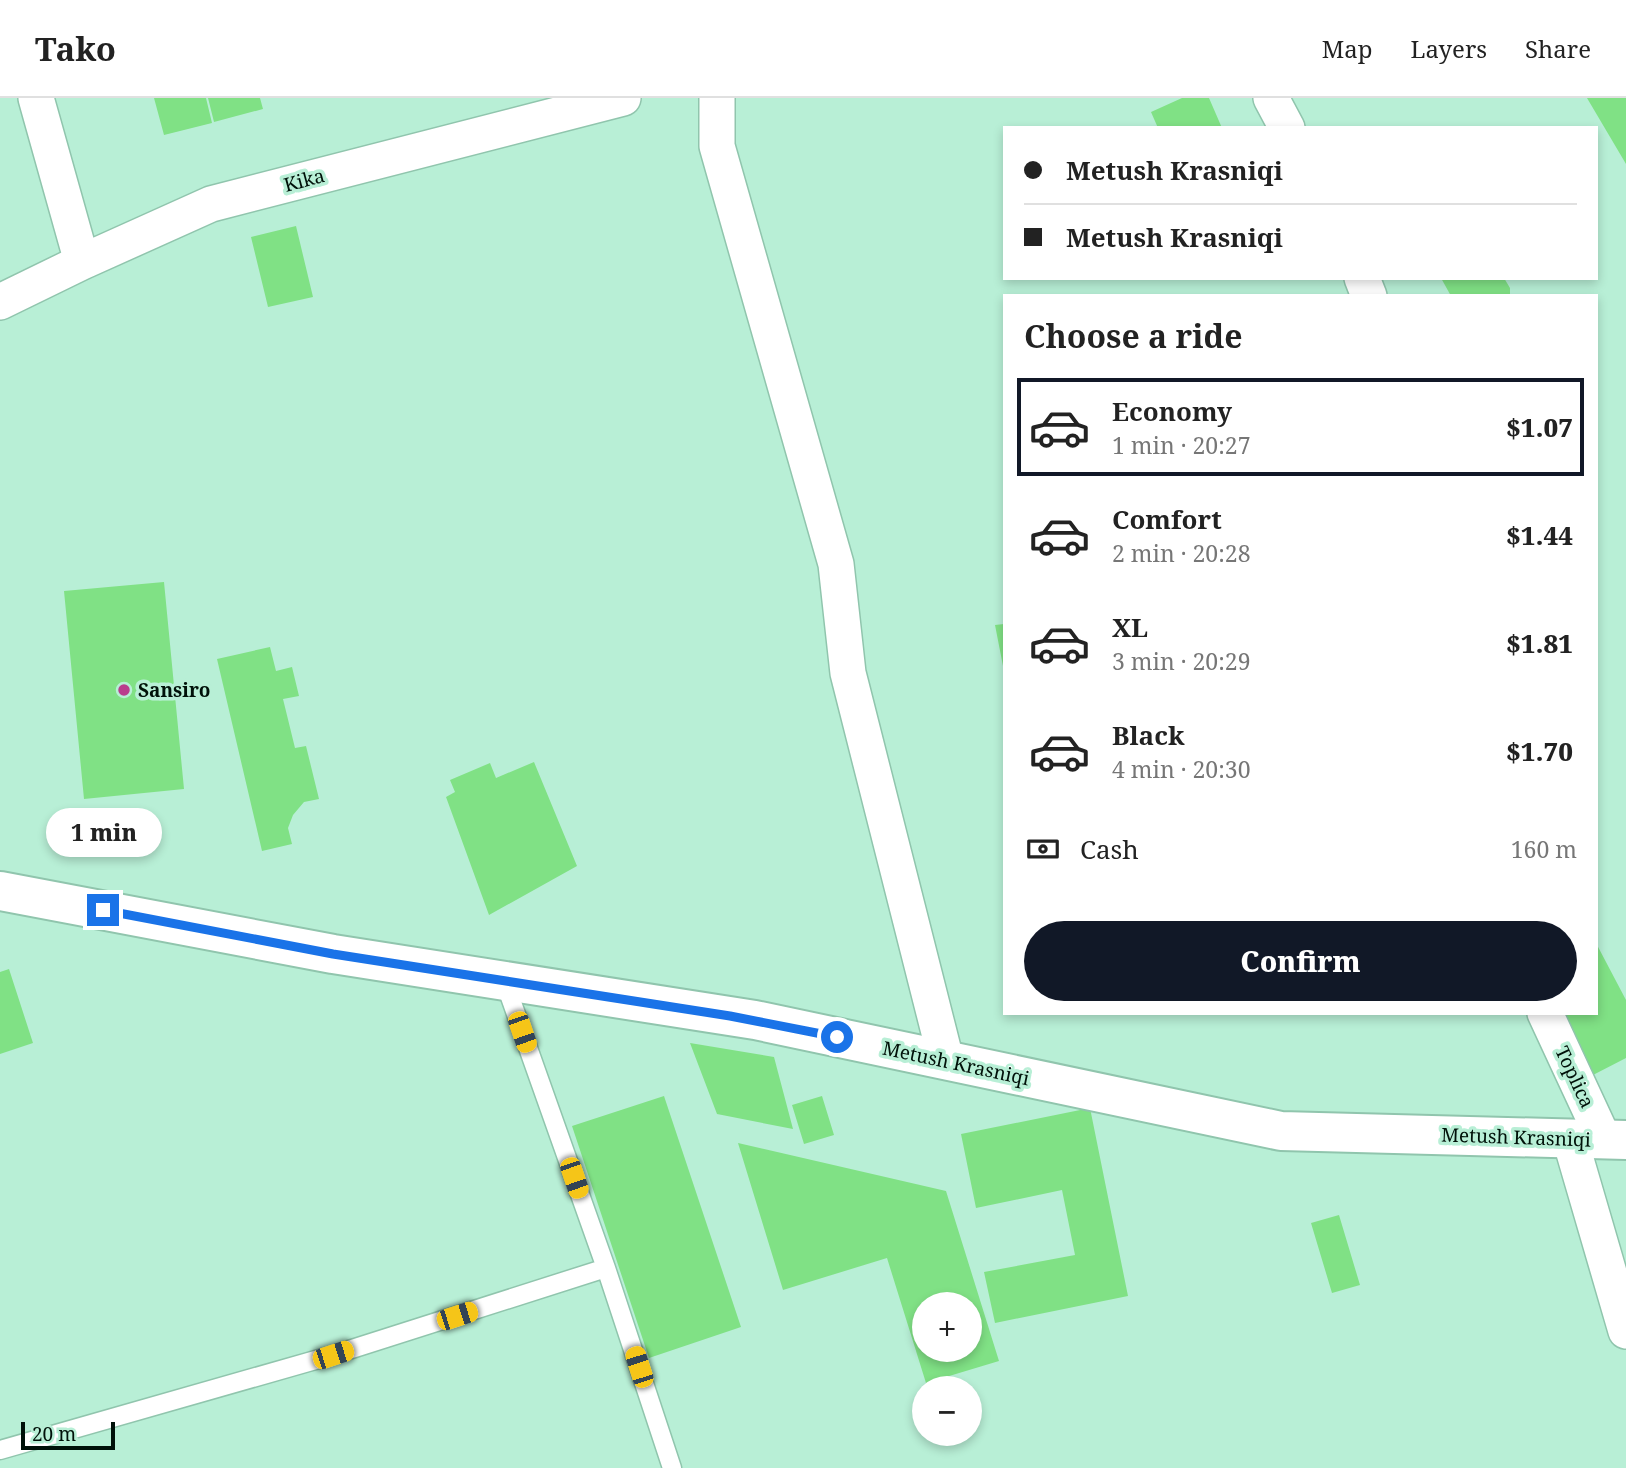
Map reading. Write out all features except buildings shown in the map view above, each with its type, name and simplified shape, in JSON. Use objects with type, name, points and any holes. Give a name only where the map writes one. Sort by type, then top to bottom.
[{"type":"street","points":[[36,98],[82,262]]},
{"type":"street","name":"Kika","points":[[0,302],[211,204],[623,98]]},
{"type":"street","points":[[717,98],[718,146],[836,564],[848,673],[946,1060]]},
{"type":"street","points":[[1271,98],[1286,126]]},
{"type":"street","name":"Metush Krasniqi","points":[[0,891],[333,954],[755,1020],[1281,1131],[1600,1140]]},
{"type":"street","name":"Toplica","points":[[1546,1015],[1600,1140],[1626,1331]]},
{"type":"lane","points":[[504,980],[606,1268],[672,1468]]},
{"type":"lane","points":[[0,1450],[333,1355],[606,1268]]},
{"type":"place","name":"Sansiro","points":[[124,690]]},
{"type":"route","points":[[103,910],[333,954],[755,1020],[837,1037]]}]
